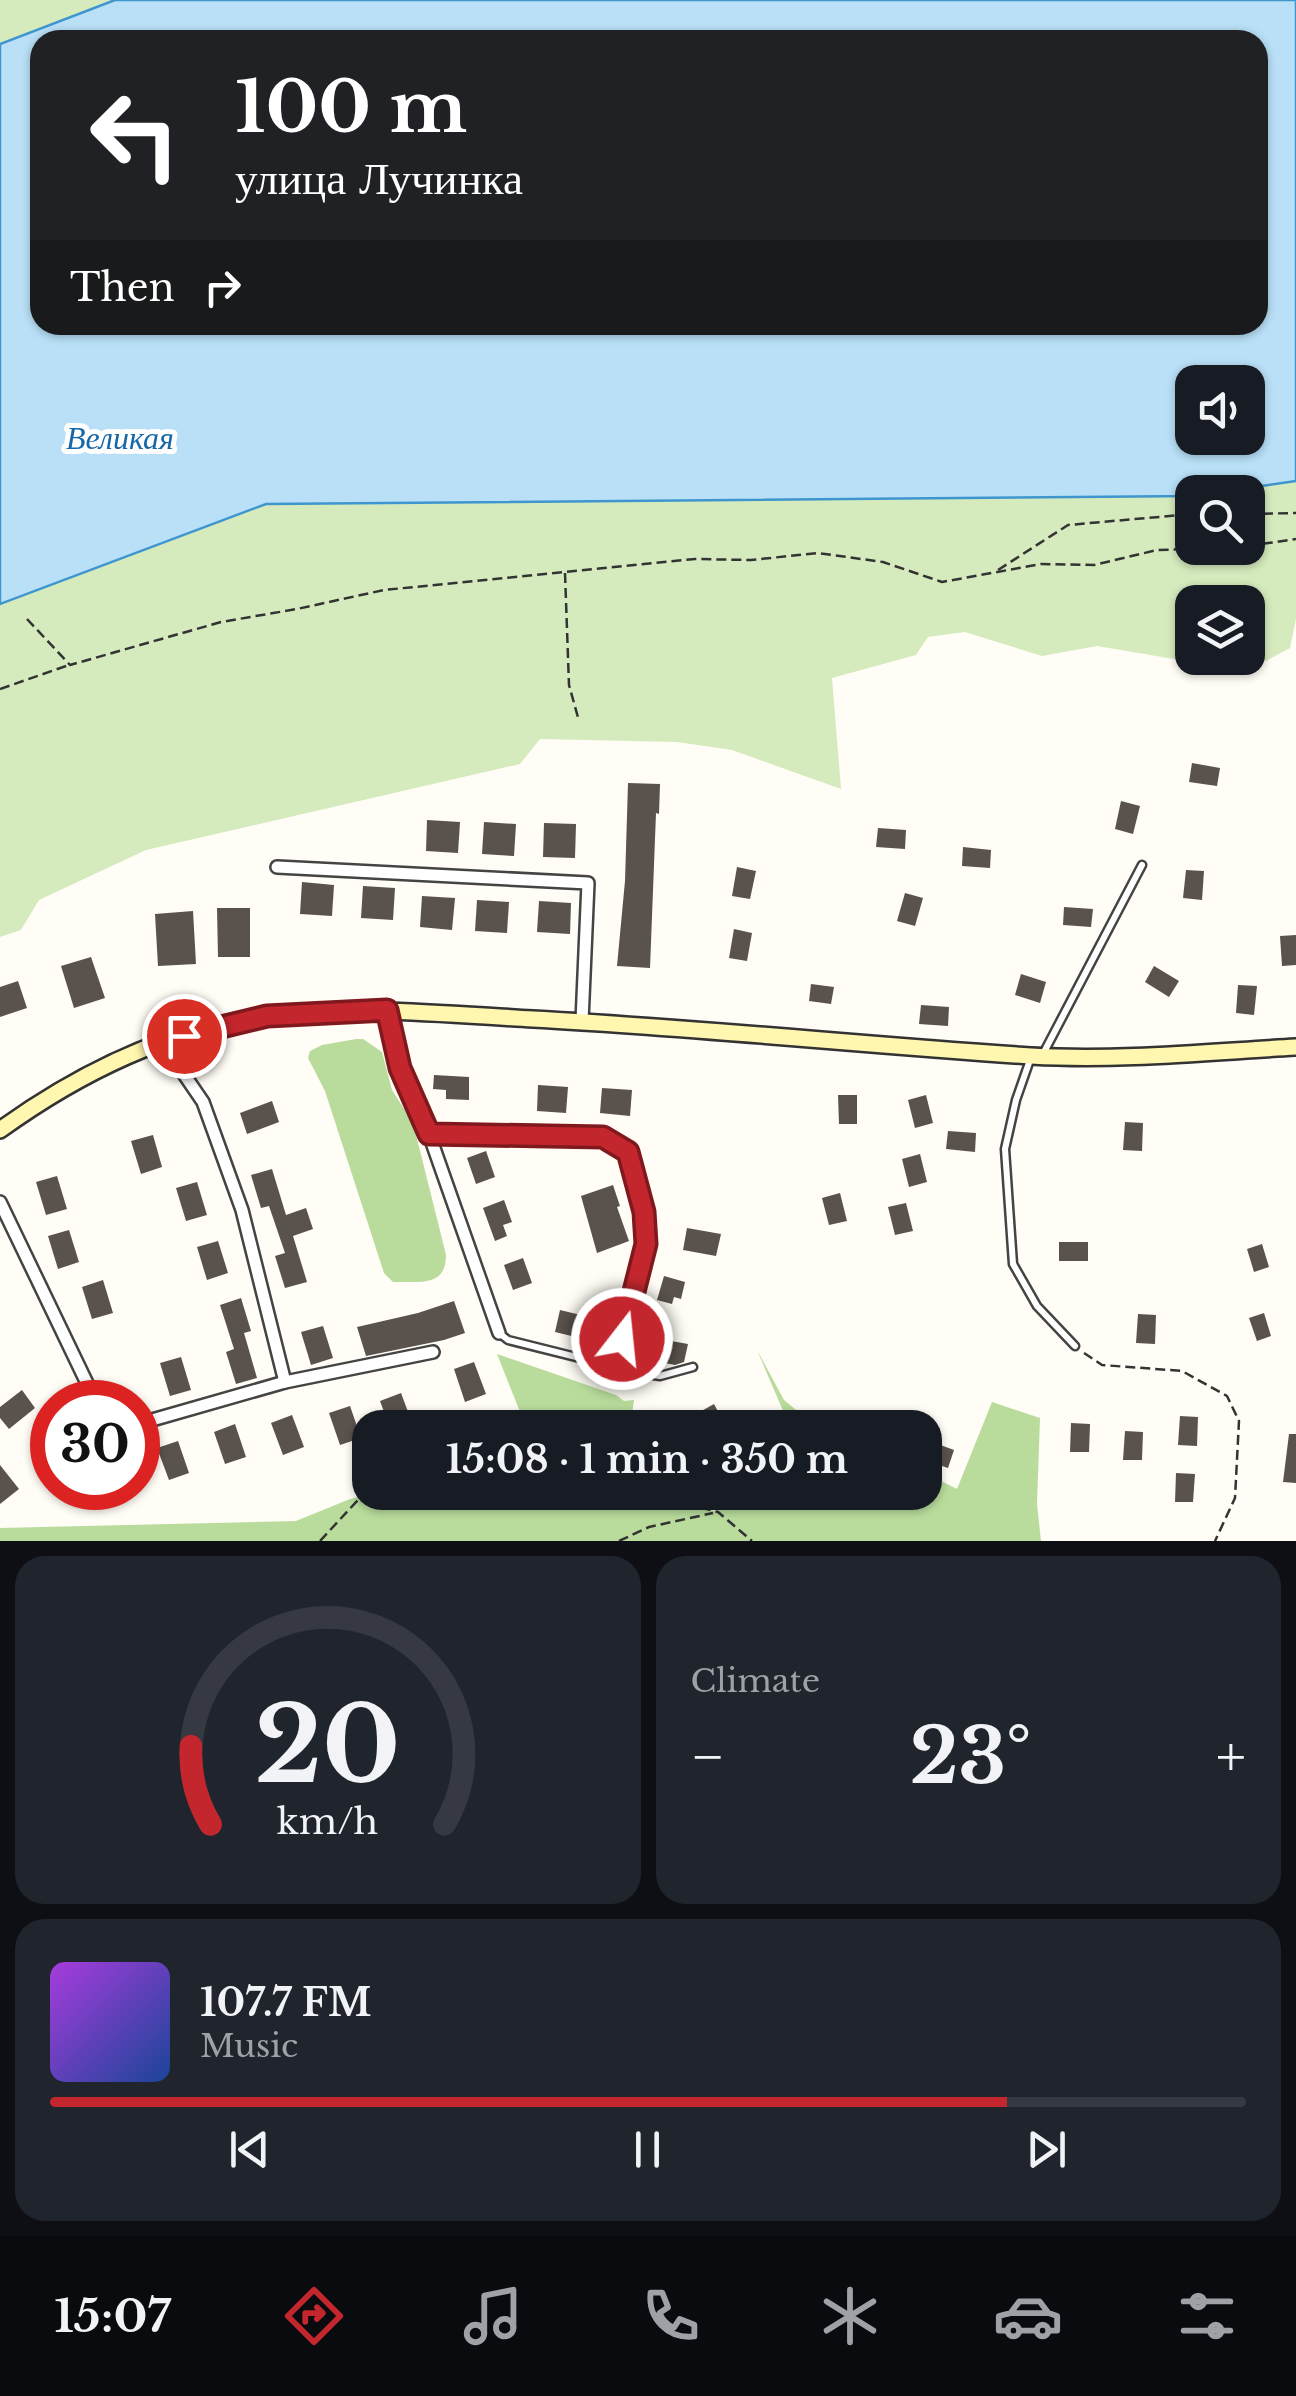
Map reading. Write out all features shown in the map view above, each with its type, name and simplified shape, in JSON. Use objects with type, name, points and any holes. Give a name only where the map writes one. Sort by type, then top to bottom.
[{"type":"street","points":[[278,867],[588,883],[582,1021]]},
{"type":"street","points":[[0,1130],[44,1098],[99,1068],[162,1042],[267,1016],[387,1010],[699,1028],[1037,1056],[1136,1056],[1296,1048]]},
{"type":"street","points":[[387,1010],[400,1068],[429,1134],[499,1333]]},
{"type":"street","points":[[162,1042],[203,1102],[242,1210],[285,1382]]},
{"type":"street","points":[[429,1134],[603,1137],[628,1152],[644,1212],[646,1244],[614,1366]]},
{"type":"street","points":[[0,1202],[85,1380]]},
{"type":"street","points":[[160,1418],[285,1382],[433,1352]]},
{"type":"lane","points":[[1075,1346],[1037,1306],[1013,1264],[1005,1149],[1016,1100],[1037,1056],[1142,865]]},
{"type":"lane","points":[[499,1333],[508,1340],[660,1376],[693,1367]]},
{"type":"path","points":[[1265,514],[1296,513]]},
{"type":"path","points":[[996,571],[1068,525],[1175,516]]},
{"type":"path","points":[[1265,544],[1296,539]]},
{"type":"path","points":[[0,689],[221,622],[298,610],[384,590],[694,559],[751,560],[818,554],[883,562],[942,582],[1041,564],[1094,564],[1175,550]]},
{"type":"path","points":[[566,572],[569,684],[579,721]]},
{"type":"path","points":[[27,618],[70,665]]},
{"type":"path","points":[[1075,1346],[1102,1365],[1182,1372],[1227,1396],[1239,1421],[1235,1498],[1215,1541]]},
{"type":"path","points":[[320,1541],[352,1506]]},
{"type":"path","points":[[710,1510],[752,1541]]},
{"type":"path","points":[[619,1541],[650,1527],[718,1512]]},
{"type":"green space","points":[[0,0],[115,0],[30,30],[0,44]]},
{"type":"green space","points":[[1296,481],[1296,619],[1290,648],[1266,661],[1265,585],[1175,585],[1175,659],[1097,646],[1042,656],[965,632],[928,637],[916,655],[832,678],[841,789],[732,750],[677,742],[540,739],[520,764],[146,850],[39,900],[21,930],[0,937],[0,604],[266,504],[1175,496],[1175,565],[1265,565],[1265,485]]},
{"type":"green space","points":[[363,1039],[382,1052],[392,1090],[413,1123],[446,1255],[445,1266],[436,1278],[393,1282],[384,1273],[325,1091],[308,1058],[310,1051],[322,1045]]},
{"type":"green space","points":[[757,1350],[784,1400],[796,1410],[783,1410]]},
{"type":"green space","points":[[497,1354],[624,1401],[634,1400],[633,1410],[519,1410]]},
{"type":"green space","points":[[992,1402],[1040,1418],[1037,1504],[1041,1541],[0,1541],[0,1528],[296,1521],[352,1499],[352,1510],[942,1510],[942,1482],[957,1489]]},
{"type":"water","name":"Великая","points":[[115,0],[1296,0],[1296,481],[1265,485],[1265,475],[1175,475],[1175,496],[266,504],[0,604],[0,44],[30,33],[30,335],[1268,335],[1268,30],[37,30]]},
{"type":"building","points":[[1192,763],[1220,768],[1217,786],[1189,782]]},
{"type":"building","points":[[628,783],[660,784],[650,968],[617,966]]},
{"type":"building","points":[[1121,801],[1140,806],[1133,834],[1115,829]]},
{"type":"building","points":[[427,820],[460,822],[458,853],[426,851]]},
{"type":"building","points":[[484,822],[516,824],[514,856],[482,854]]},
{"type":"building","points":[[544,823],[576,824],[575,858],[543,857]]},
{"type":"building","points":[[878,828],[906,830],[905,849],[876,847]]},
{"type":"building","points":[[963,847],[991,850],[990,868],[962,866]]},
{"type":"building","points":[[737,867],[756,871],[750,899],[732,896]]},
{"type":"building","points":[[1186,870],[1204,871],[1202,900],[1183,898]]},
{"type":"building","points":[[302,882],[334,885],[332,916],[300,914]]},
{"type":"building","points":[[363,886],[395,888],[393,920],[361,918]]},
{"type":"building","points":[[905,893],[923,898],[915,926],[897,921]]},
{"type":"building","points":[[422,896],[455,898],[452,930],[420,927]]},
{"type":"building","points":[[477,900],[509,902],[507,933],[475,931]]},
{"type":"building","points":[[539,901],[571,903],[570,934],[537,932]]},
{"type":"building","points":[[1064,907],[1093,909],[1091,927],[1063,925]]},
{"type":"building","points":[[217,908],[250,908],[250,957],[218,957]]},
{"type":"building","points":[[193,911],[196,964],[158,966],[155,914]]},
{"type":"building","points":[[734,929],[752,933],[747,961],[729,958]]},
{"type":"building","points":[[1296,935],[1296,965],[1282,966],[1280,936]]},
{"type":"building","points":[[91,957],[105,998],[74,1008],[61,966]]},
{"type":"building","points":[[1154,966],[1179,981],[1169,997],[1145,982]]},
{"type":"building","points":[[1021,974],[1046,982],[1040,1003],[1015,995]]},
{"type":"building","points":[[18,981],[27,1008],[0,1017],[0,987]]},
{"type":"building","points":[[811,984],[834,987],[831,1004],[809,1001]]},
{"type":"building","points":[[1238,985],[1257,986],[1254,1015],[1236,1013]]},
{"type":"building","points":[[921,1005],[949,1007],[948,1026],[919,1024]]},
{"type":"building","points":[[434,1075],[469,1077],[469,1100],[446,1099],[446,1090],[433,1089]]},
{"type":"building","points":[[538,1085],[568,1087],[566,1113],[537,1111]]},
{"type":"building","points":[[602,1088],[632,1090],[630,1116],[600,1113]]},
{"type":"building","points":[[838,1095],[857,1095],[857,1124],[839,1124]]},
{"type":"building","points":[[926,1095],[933,1123],[915,1128],[908,1100]]},
{"type":"building","points":[[272,1101],[279,1122],[247,1134],[240,1113]]},
{"type":"building","points":[[1125,1122],[1143,1123],[1142,1151],[1123,1150]]},
{"type":"building","points":[[948,1131],[976,1133],[975,1152],[946,1149]]},
{"type":"building","points":[[153,1135],[162,1167],[141,1174],[131,1141]]},
{"type":"building","points":[[486,1151],[495,1177],[476,1184],[467,1158]]},
{"type":"building","points":[[920,1154],[927,1182],[909,1187],[902,1159]]},
{"type":"building","points":[[272,1169],[286,1215],[306,1208],[313,1229],[293,1236],[307,1282],[285,1288],[275,1256],[285,1253],[269,1206],[261,1208],[251,1175]]},
{"type":"building","points":[[57,1176],[67,1209],[46,1215],[36,1182]]},
{"type":"building","points":[[197,1182],[207,1215],[186,1221],[176,1188]]},
{"type":"building","points":[[613,1185],[629,1241],[597,1253],[581,1196]]},
{"type":"building","points":[[840,1193],[847,1221],[829,1225],[822,1198]]},
{"type":"building","points":[[504,1200],[512,1222],[503,1225],[507,1236],[495,1241],[483,1208]]},
{"type":"building","points":[[906,1203],[913,1231],[895,1235],[888,1207]]},
{"type":"building","points":[[687,1228],[721,1234],[716,1256],[683,1250]]},
{"type":"building","points":[[69,1230],[79,1262],[58,1269],[48,1236]]},
{"type":"building","points":[[218,1241],[228,1273],[207,1280],[197,1247]]},
{"type":"building","points":[[1059,1242],[1088,1242],[1088,1261],[1059,1261]]},
{"type":"building","points":[[1262,1244],[1269,1267],[1254,1272],[1247,1249]]},
{"type":"building","points":[[523,1258],[532,1283],[513,1290],[504,1265]]},
{"type":"building","points":[[664,1276],[685,1282],[681,1299],[674,1297],[672,1304],[657,1300]]},
{"type":"building","points":[[103,1280],[113,1313],[92,1319],[82,1287]]},
{"type":"building","points":[[241,1298],[251,1331],[244,1333],[257,1378],[236,1384],[226,1352],[234,1349],[220,1305]]},
{"type":"building","points":[[454,1301],[465,1333],[366,1356],[357,1327]]},
{"type":"building","points":[[560,1310],[593,1318],[588,1340],[555,1332]]},
{"type":"building","points":[[1264,1313],[1271,1336],[1257,1341],[1249,1318]]},
{"type":"building","points":[[1138,1314],[1156,1315],[1155,1344],[1136,1343]]},
{"type":"building","points":[[323,1326],[333,1358],[311,1365],[301,1332]]},
{"type":"building","points":[[654,1338],[688,1344],[684,1362],[675,1365],[650,1360]]},
{"type":"building","points":[[181,1357],[191,1390],[170,1396],[160,1363]]},
{"type":"building","points":[[474,1362],[486,1394],[465,1402],[454,1369]]},
{"type":"building","points":[[22,1390],[30,1401],[30,1412],[9,1429],[0,1418],[0,1407]]},
{"type":"building","points":[[401,1393],[407,1410],[383,1410],[380,1401]]},
{"type":"building","points":[[350,1406],[352,1441],[340,1445],[329,1413]]},
{"type":"building","points":[[292,1415],[304,1447],[283,1455],[271,1423]]},
{"type":"building","points":[[1180,1416],[1198,1417],[1197,1446],[1178,1445]]},
{"type":"building","points":[[1071,1423],[1090,1424],[1089,1452],[1070,1452]]},
{"type":"building","points":[[235,1424],[246,1457],[225,1464],[214,1432]]},
{"type":"building","points":[[1125,1431],[1143,1432],[1142,1460],[1123,1460]]},
{"type":"building","points":[[1289,1434],[1296,1434],[1296,1483],[1283,1482]]},
{"type":"building","points":[[178,1441],[189,1473],[169,1480],[160,1447]]},
{"type":"building","points":[[942,1446],[954,1450],[948,1468],[942,1466]]},
{"type":"building","points":[[0,1465],[19,1489],[0,1504]]},
{"type":"building","points":[[1176,1473],[1195,1474],[1193,1502],[1175,1502]]},
{"type":"route","points":[[184,1036],[267,1016],[387,1010],[400,1068],[429,1134],[613,1140],[628,1152],[636,1176],[646,1244],[622,1339]]}]
